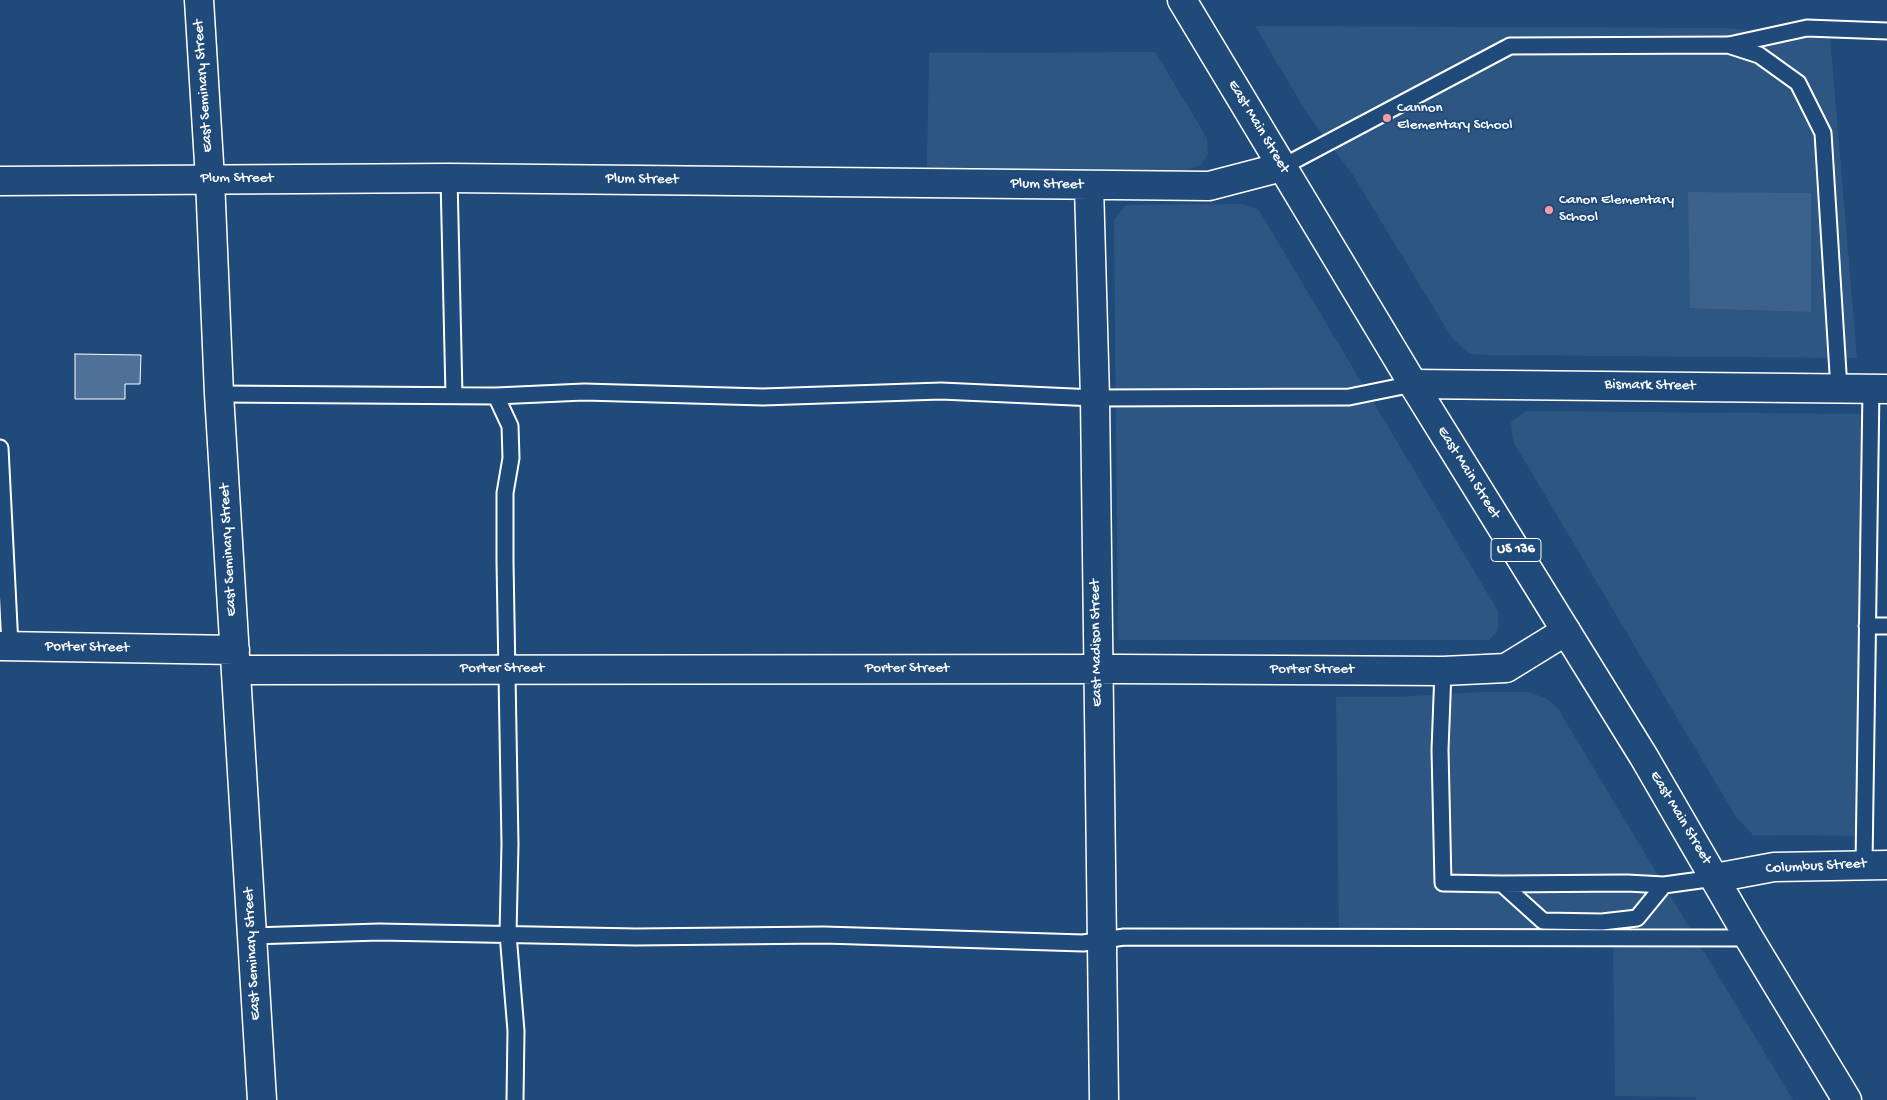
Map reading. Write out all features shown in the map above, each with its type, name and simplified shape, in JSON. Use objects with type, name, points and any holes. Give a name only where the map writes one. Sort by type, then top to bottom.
[{"type":"street","name":"East Seminary Street","points":[[199,0],[220,394],[262,1100]]},
{"type":"street","name":"East Main Street","points":[[1182,0],[1413,384],[1644,757],[1749,938],[1848,1100]]},
{"type":"street","name":"Plum Street","points":[[0,181],[448,178],[1209,186],[1282,167]]},
{"type":"street","name":"East Madison Street","points":[[1089,186],[1095,398],[1104,1100]]},
{"type":"street","name":"Bismark Street","points":[[1413,384],[1879,389]]},
{"type":"street","name":"Porter Street","points":[[5,646],[236,660],[506,668],[1443,671],[1506,668],[1566,631]]},
{"type":"street","name":"Columbus Street","points":[[1715,878],[1774,867],[1876,864]]},
{"type":"lane","points":[[1282,167],[1510,46],[1728,45],[1807,28],[1887,31]]},
{"type":"lane","points":[[1728,45],[1758,55],[1798,84],[1824,133],[1839,388]]},
{"type":"lane","points":[[448,178],[454,395]]},
{"type":"lane","points":[[220,394],[496,396],[584,392],[764,397],[941,391],[1095,398],[1349,397],[1413,384]]},
{"type":"lane","points":[[1876,864],[1867,626],[1879,389]]},
{"type":"lane","points":[[496,396],[510,426],[511,450],[505,493],[506,668],[510,844],[508,934],[516,1031],[515,1100]]},
{"type":"lane","points":[[0,448],[5,646]]},
{"type":"lane","points":[[1867,626],[1887,626]]},
{"type":"lane","points":[[1443,671],[1440,750],[1443,883],[1627,883],[1664,885],[1715,878]]},
{"type":"lane","points":[[1502,884],[1543,921],[1602,922],[1636,918],[1664,885]]},
{"type":"lane","points":[[252,936],[379,932],[636,937],[824,935],[1083,943],[1124,937],[1749,938]]},
{"type":"shaded area","points":[[1255,26],[1723,28],[1830,37],[1857,358],[1470,354],[1452,338],[1353,175],[1307,113]]},
{"type":"shaded area","points":[[1155,52],[1207,138],[1208,154],[1201,165],[1188,170],[945,169],[927,166],[929,53]]},
{"type":"shaded area","points":[[1688,192],[1811,193],[1811,312],[1690,308]]},
{"type":"shaded area","points":[[1242,204],[1258,209],[1498,611],[1498,630],[1489,640],[1118,640],[1114,220],[1126,205]]},
{"type":"shaded area","points":[[1526,411],[1870,414],[1865,836],[1753,835],[1736,817],[1513,441],[1511,422]]},
{"type":"shaded area","points":[[1480,692],[1527,692],[1546,698],[1558,709],[1793,1100],[1696,1100],[1696,1097],[1615,1096],[1613,938],[1339,938],[1336,697],[1397,697]]},
{"type":"building","points":[[75,354],[141,355],[140,384],[125,384],[125,399],[75,399]]},
{"type":"place","name":"Cannon Elementary School","points":[[1387,118]]},
{"type":"place","name":"Canon Elementary School","points":[[1549,210]]}]
